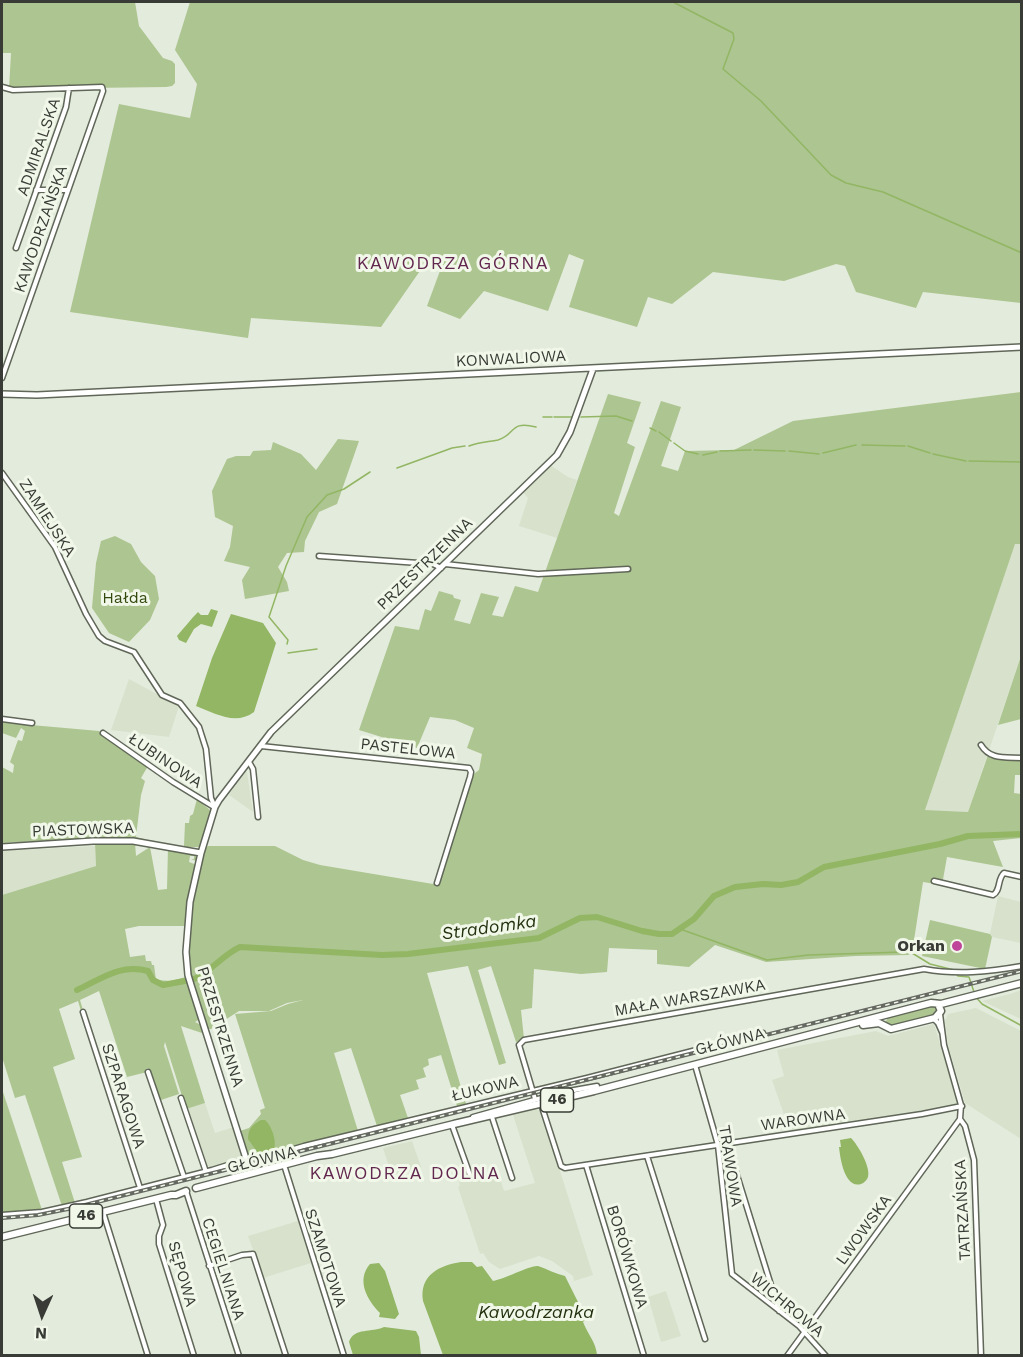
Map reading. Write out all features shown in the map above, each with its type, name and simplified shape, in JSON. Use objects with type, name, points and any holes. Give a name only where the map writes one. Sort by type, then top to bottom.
[{"type":"main road","name":"46","points":[[883,1024],[891,1029],[933,1018],[940,1009],[967,997],[1022,983]]},
{"type":"main road","name":"46","points":[[887,1015],[931,1003],[940,1009]]},
{"type":"main road","points":[[883,1024],[887,1015]]},
{"type":"main road","name":"GŁÓWNA","points":[[196,1188],[492,1117],[538,1102],[887,1015]]},
{"type":"main road","name":"GŁÓWNA","points":[[845,1027],[872,1023],[883,1024]]},
{"type":"main road","name":"GŁÓWNA","points":[[453,1125],[468,1119],[597,1086],[621,1083]]},
{"type":"main road","name":"GŁÓWNA","points":[[2,1237],[332,1154]]},
{"type":"street","points":[[2,87],[13,90],[69,88]]},
{"type":"street","name":"KAWODRZAŃSKA","points":[[2,378],[102,87],[69,88]]},
{"type":"street","name":"ADMIRALSKA","points":[[16,248],[66,106],[69,88]]},
{"type":"street","points":[[36,190],[67,190]]},
{"type":"street","name":"KONWALIOWA","points":[[2,394],[37,395],[1022,347]]},
{"type":"street","name":"PRZESTRZENNA","points":[[249,1168],[188,975],[188,920],[201,853],[215,807],[271,732],[562,447],[570,432],[593,369]]},
{"type":"street","name":"ZAMIEJSKA","points":[[2,473],[55,548],[99,636],[105,641],[134,652],[162,695],[180,704],[199,727],[206,749],[211,798],[215,807]]},
{"type":"street","points":[[319,556],[538,574],[628,569]]},
{"type":"street","points":[[2,719],[32,723]]},
{"type":"street","name":"ŁUBINOWA","points":[[103,733],[193,795],[215,807]]},
{"type":"street","points":[[981,745],[992,756],[1022,758]]},
{"type":"street","name":"PASTELOWA","points":[[260,746],[469,768],[470,777],[436,883]]},
{"type":"street","points":[[248,761],[253,769],[258,817]]},
{"type":"street","name":"PIASTOWSKA","points":[[2,847],[93,841],[133,841],[201,853]]},
{"type":"street","points":[[934,881],[993,895],[997,891],[1000,876],[1004,873],[1022,877]]},
{"type":"street","name":"MAŁA WARSZAWKA","points":[[586,1165],[566,1168],[561,1166],[532,1089],[519,1045],[521,1041],[924,969],[958,973],[987,972],[1022,966]]},
{"type":"street","name":"TATRZAŃSKA","points":[[940,1009],[942,1033]]},
{"type":"street","name":"SZPARAGOWA","points":[[83,1012],[140,1188]]},
{"type":"street","name":"TATRZAŃSKA","points":[[933,1018],[942,1033],[962,1106],[960,1119],[965,1126],[974,1160],[981,1356]]},
{"type":"street","name":"ŁUKOWA","points":[[247,1159],[270,1156],[297,1147],[532,1089],[579,1080],[763,1033]]},
{"type":"street","name":"TRAWOWA","points":[[694,1064],[718,1144],[732,1273]]},
{"type":"street","name":"SZPARAGOWA","points":[[147,1072],[184,1177]]},
{"type":"street","name":"GŁÓWNA","points":[[468,1119],[489,1111],[538,1102],[597,1086]]},
{"type":"street","points":[[182,1098],[206,1172]]},
{"type":"street","name":"WAROWNA","points":[[586,1165],[962,1106]]},
{"type":"street","points":[[492,1117],[512,1178]]},
{"type":"street","name":"LWOWSKA","points":[[787,1356],[960,1119]]},
{"type":"street","points":[[453,1125],[471,1178]]},
{"type":"street","points":[[727,1143],[780,1311]]},
{"type":"street","points":[[647,1156],[705,1339]]},
{"type":"street","points":[[2,1215],[50,1210],[206,1172],[247,1159]]},
{"type":"street","name":"BORÓWKOWA","points":[[586,1165],[644,1356]]},
{"type":"street","points":[[242,1175],[249,1168],[260,1171]]},
{"type":"street","name":"SZAMOTOWA","points":[[285,1168],[344,1356]]},
{"type":"street","name":"CEGIELNIANA","points":[[186,1191],[239,1356]]},
{"type":"street","name":"SĘPOWA","points":[[156,1199],[163,1225],[159,1244],[194,1356]]},
{"type":"street","points":[[103,1212],[148,1356]]},
{"type":"street","points":[[209,1266],[242,1255],[253,1254],[286,1356]]},
{"type":"street","name":"WICHROWA","points":[[732,1273],[804,1332],[826,1356]]},
{"type":"shaded area","points":[[550,465],[577,480],[557,538],[519,526],[528,498],[523,492]]},
{"type":"shaded area","points":[[1015,543],[1021,544],[1021,656],[968,812],[925,810]]},
{"type":"shaded area","points":[[129,679],[179,706],[169,737],[111,730]]},
{"type":"shaded area","points":[[245,771],[247,772],[253,812],[229,795]]},
{"type":"shaded area","points":[[95,846],[96,866],[2,895],[2,851]]},
{"type":"shaded area","points":[[998,896],[1021,902],[1021,943],[992,937],[990,934]]},
{"type":"shaded area","points":[[1021,990],[1021,1019],[982,1001],[1010,994]]},
{"type":"shaded area","points":[[976,1008],[1021,1031],[1021,1139],[965,1103],[948,1045],[945,1021],[948,1014]]},
{"type":"shaded area","points":[[934,1024],[958,1104],[790,1132],[772,1080],[784,1076],[777,1050],[876,1031],[888,1036]]},
{"type":"shaded area","points":[[205,1103],[215,1133],[234,1127],[243,1157],[213,1167],[206,1166],[188,1108]]},
{"type":"shaded area","points":[[535,1109],[541,1111],[593,1275],[574,1281],[573,1276],[552,1261],[539,1256],[500,1269],[489,1262],[483,1253],[480,1254],[458,1187],[459,1182],[497,1169],[504,1191],[535,1183],[513,1115]]},
{"type":"shaded area","points":[[412,1141],[421,1167],[392,1176],[383,1148]]},
{"type":"shaded area","points":[[298,1221],[311,1263],[263,1278],[248,1236]]},
{"type":"shaded area","points":[[666,1291],[681,1336],[661,1342],[648,1297]]},
{"type":"green space","points":[[2,2],[135,2],[139,26],[163,58],[175,64],[175,83],[166,87],[9,89],[11,53],[2,53]]},
{"type":"green space","points":[[190,2],[1021,2],[1021,303],[923,292],[916,308],[856,292],[845,266],[836,264],[784,281],[713,272],[672,304],[648,297],[637,327],[569,307],[584,260],[569,254],[548,311],[484,291],[460,319],[427,306],[444,260],[431,255],[381,327],[251,318],[248,338],[70,312],[119,104],[190,118],[197,84],[175,50]]},
{"type":"green space","points":[[1021,392],[1021,544],[1015,544],[925,810],[968,812],[988,755],[996,758],[1021,759],[1021,775],[1015,775],[1014,793],[1021,794],[1021,838],[993,841],[1003,867],[947,857],[942,885],[923,882],[912,953],[908,955],[766,962],[715,945],[689,967],[657,964],[657,950],[609,948],[607,972],[581,974],[534,969],[532,1008],[521,1010],[524,1039],[516,1042],[491,966],[478,970],[506,1063],[499,1065],[468,966],[427,973],[466,1104],[457,1106],[441,1055],[428,1059],[429,1065],[423,1068],[426,1077],[416,1080],[419,1089],[400,1095],[408,1118],[377,1126],[351,1048],[334,1053],[358,1131],[290,1148],[271,1156],[249,1157],[240,1131],[249,1128],[261,1114],[260,1110],[265,1108],[235,1014],[271,1011],[303,1000],[287,1003],[269,1011],[239,1011],[211,1029],[207,1029],[189,971],[188,956],[191,908],[206,847],[275,846],[303,860],[320,865],[436,883],[470,777],[479,770],[482,754],[467,748],[474,728],[455,720],[430,717],[417,748],[359,730],[395,626],[419,630],[425,609],[431,611],[439,591],[461,600],[454,620],[470,624],[481,593],[499,597],[492,615],[503,617],[515,586],[538,592],[608,394],[641,402],[627,443],[635,447],[614,513],[619,516],[661,401],[681,407],[661,466],[678,471],[685,451],[734,450],[793,421]]},
{"type":"green space","points":[[338,439],[359,441],[337,504],[319,512],[305,541],[304,552],[287,553],[278,567],[287,582],[289,591],[245,599],[242,580],[250,567],[224,561],[230,547],[233,526],[215,517],[212,491],[227,459],[236,456],[250,456],[253,451],[271,450],[273,442],[301,454],[316,470]]},
{"type":"green space","name":"Hałda","points":[[115,536],[131,544],[141,562],[155,576],[159,599],[150,620],[129,642],[109,633],[92,608],[96,563],[101,541]]},
{"type":"green space","points":[[1021,656],[1021,719],[998,725]]},
{"type":"green space","points":[[2,720],[99,731],[148,766],[141,778],[145,781],[136,837],[148,840],[133,839],[131,836],[130,839],[2,843],[2,767],[13,773],[14,765],[10,762],[18,740],[22,741],[25,731],[21,728],[16,738],[2,733]]},
{"type":"green space","points":[[197,799],[211,811],[201,847],[182,847],[184,846],[185,823],[189,823]]},
{"type":"green space","points":[[95,843],[135,843],[136,856],[150,847],[158,890],[167,889],[168,848],[197,854],[199,857],[196,861],[191,859],[194,859],[194,856],[190,856],[189,862],[197,865],[188,901],[186,926],[139,926],[125,929],[130,957],[145,955],[146,961],[151,961],[154,965],[156,980],[171,981],[186,977],[200,1019],[195,1022],[201,1025],[205,1034],[181,1026],[205,1103],[186,1109],[165,1042],[164,1046],[179,1094],[158,1101],[148,1068],[147,1072],[127,1077],[99,991],[80,1000],[83,1010],[81,1011],[78,1001],[59,1009],[75,1059],[53,1067],[82,1157],[62,1162],[75,1203],[62,1206],[25,1095],[15,1098],[2,1057],[2,895],[96,866]]},
{"type":"green space","name":"Orkan","points":[[930,920],[990,934],[992,937],[985,969],[922,956]]},
{"type":"green space","points":[[936,1005],[939,1009],[931,1016],[893,1027],[885,1023],[889,1016]]},
{"type":"green space","points":[[2,1089],[42,1210],[2,1214]]},
{"type":"water","points":[[211,609],[218,611],[212,627],[201,624],[194,629],[186,643],[179,640],[177,636],[198,612],[201,615],[208,615]]},
{"type":"water","points":[[231,614],[263,623],[276,643],[254,712],[240,718],[225,717],[196,706],[212,658]]},
{"type":"water","points":[[261,1120],[268,1123],[275,1140],[273,1152],[267,1155],[258,1153],[248,1139],[252,1127]]},
{"type":"water","points":[[851,1138],[868,1168],[868,1177],[861,1184],[851,1182],[842,1164],[840,1140]]},
{"type":"water","name":"Kawodrzanka","points":[[461,1262],[472,1262],[477,1267],[482,1266],[493,1281],[538,1266],[565,1276],[587,1317],[583,1322],[597,1355],[443,1355],[423,1301],[424,1284],[439,1269]]},
{"type":"water","points":[[379,1263],[385,1271],[399,1314],[395,1319],[379,1317],[380,1313],[365,1290],[366,1270],[370,1264]]},
{"type":"water","points":[[384,1327],[416,1331],[421,1355],[353,1355],[349,1342],[351,1337],[359,1332]]},
{"type":"waterway","points":[[673,2],[733,33],[734,39],[723,69],[761,101],[831,175],[846,183],[883,192],[1022,253]]},
{"type":"waterway","points":[[581,417],[616,416],[632,421]]},
{"type":"waterway","points":[[543,417],[552,417]]},
{"type":"waterway","points":[[554,417],[572,417]]},
{"type":"waterway","points":[[469,446],[504,438],[521,425],[536,427]]},
{"type":"waterway","points":[[650,428],[656,431]]},
{"type":"waterway","points":[[659,432],[671,441]]},
{"type":"waterway","points":[[674,443],[685,451],[698,454]]},
{"type":"waterway","points":[[823,453],[856,445]]},
{"type":"waterway","points":[[862,445],[905,446]]},
{"type":"waterway","points":[[397,468],[452,448],[465,446]]},
{"type":"waterway","points":[[908,446],[930,453]]},
{"type":"waterway","points":[[720,451],[751,450]]},
{"type":"waterway","points":[[754,450],[785,451]]},
{"type":"waterway","points":[[789,451],[819,454]]},
{"type":"waterway","points":[[703,455],[717,452]]},
{"type":"waterway","points":[[933,454],[966,461]]},
{"type":"waterway","points":[[969,461],[1022,462]]},
{"type":"waterway","points":[[287,644],[288,640],[269,617],[286,566],[307,517],[327,495],[344,489],[370,472]]},
{"type":"waterway","points":[[288,653],[317,649]]},
{"type":"waterway","name":"Stradomka","points":[[192,980],[240,947],[382,955],[408,954],[539,938],[580,918],[597,917],[642,931],[672,934],[694,919],[714,896],[735,887],[798,882],[824,867],[940,844],[968,836],[1022,834]]},
{"type":"waterway","points":[[680,929],[767,960],[808,955],[912,953],[930,964],[954,970],[958,976],[969,977],[974,992]]},
{"type":"waterway","name":"Stradomka","points":[[77,990],[111,973],[129,969],[148,971],[153,980],[163,985],[190,980]]},
{"type":"waterway","points":[[975,996],[982,1004],[1022,1026]]},
{"type":"railway","points":[[2,1218],[38,1215],[73,1208],[1022,971]]},
{"type":"place","name":"Orkan","points":[[957,946]]},
{"type":"district","name":"KAWODRZA GÓRNA","points":[[453,264]]},
{"type":"district","name":"KAWODRZA DOLNA","points":[[405,1174]]}]
